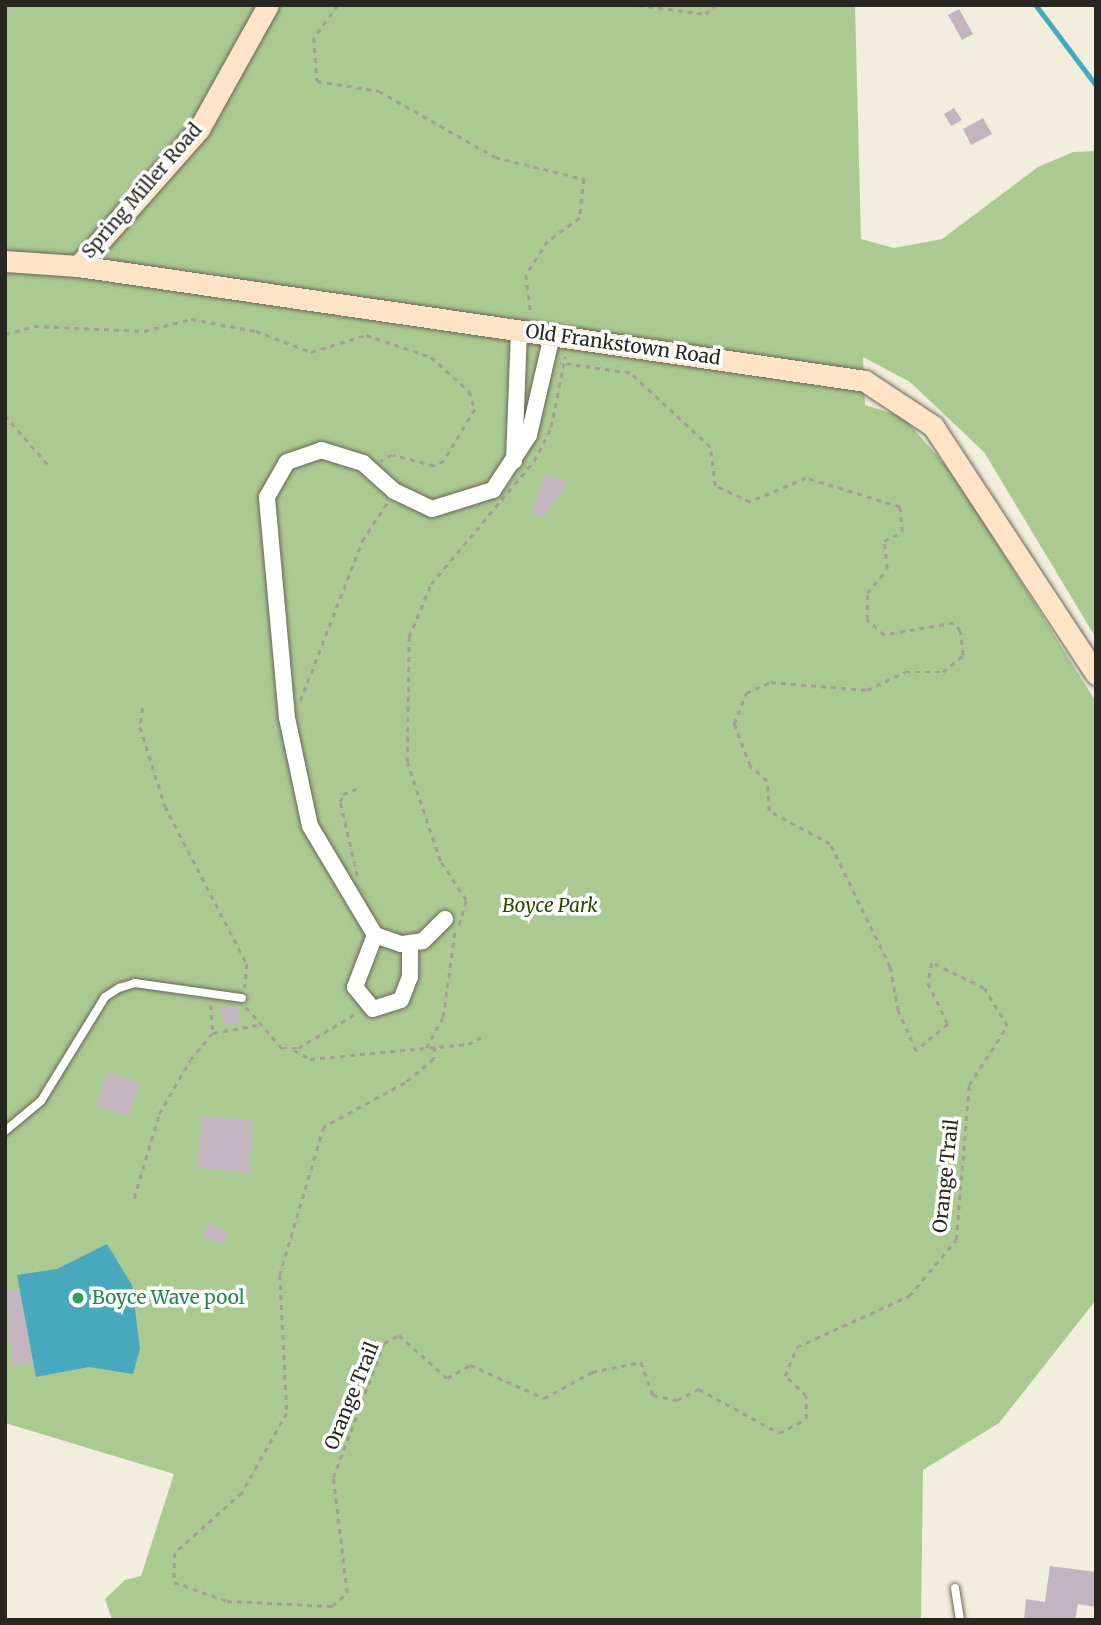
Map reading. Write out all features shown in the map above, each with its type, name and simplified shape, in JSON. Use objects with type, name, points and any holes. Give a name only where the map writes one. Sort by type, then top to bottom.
[{"type":"street","name":"Spring Miller Road","points":[[78,266],[199,129],[268,5]]},
{"type":"street","name":"Old Frankstown Road","points":[[5,261],[78,266],[865,381],[933,426],[1096,674]]},
{"type":"street","points":[[445,919],[423,941],[410,943],[376,935],[310,826],[287,718],[267,497],[287,462],[321,450],[343,453],[371,470],[394,492],[432,509],[464,503],[493,490],[513,468],[529,435],[555,362],[544,334]]},
{"type":"street","points":[[513,468],[544,334]]},
{"type":"street","points":[[376,935],[357,972],[355,987],[367,1003],[388,1007],[401,1000],[410,977],[410,943]]},
{"type":"lane","points":[[5,1131],[41,1101],[105,997],[135,983],[242,998]]},
{"type":"lane","points":[[955,1588],[960,1620]]},
{"type":"path","points":[[338,5],[314,38],[317,80],[379,92],[495,158],[584,179],[580,218],[548,241],[526,275],[555,362],[551,427],[534,461],[431,584],[409,637],[407,762],[440,861],[466,900],[465,919],[456,928],[443,1017],[426,1048]]},
{"type":"path","points":[[638,5],[705,14],[716,5]]},
{"type":"path","points":[[5,334],[34,326],[144,331],[191,319],[256,331],[311,352],[366,335],[432,357],[470,391],[475,409],[444,461],[434,466],[392,455],[371,470]]},
{"type":"path","name":"Orange Trail","points":[[435,1047],[433,1059],[405,1083],[324,1127],[280,1275],[287,1413],[242,1493],[175,1553],[174,1583],[227,1601],[332,1606],[347,1593],[333,1478],[384,1343],[399,1335],[447,1378],[470,1365],[544,1398],[592,1372],[641,1362],[653,1395],[677,1400],[699,1389],[779,1433],[806,1419],[806,1396],[785,1376],[797,1347],[909,1296],[956,1240],[969,1085],[1007,1026],[985,988],[932,963],[928,983],[948,1024],[916,1051],[898,1011],[890,967],[831,844],[769,811],[768,781],[750,766],[734,724],[746,693],[771,682],[867,690],[905,672],[943,672],[963,654],[960,631],[954,623],[884,635],[867,620],[867,593],[887,569],[884,541],[902,532],[900,507],[806,478],[750,502],[715,486],[710,447],[630,373],[555,362]]},
{"type":"path","points":[[5,415],[49,466]]},
{"type":"path","points":[[287,718],[310,688],[362,541],[394,492]]},
{"type":"path","points":[[143,708],[140,727],[165,806],[247,964],[242,998],[257,1025],[282,1048],[291,1048],[346,1024],[367,1003]]},
{"type":"path","points":[[348,891],[357,873],[340,802],[342,794],[361,787]]},
{"type":"path","points":[[134,1198],[159,1115],[213,1033],[210,993]]},
{"type":"path","points":[[213,1033],[257,1025]]},
{"type":"path","points":[[291,1048],[310,1059],[468,1044],[486,1035]]},
{"type":"green space","name":"Boyce Park","points":[[5,5],[855,5],[861,239],[894,248],[942,239],[1038,167],[1073,152],[1096,151],[1096,638],[984,452],[910,382],[863,357],[865,405],[903,417],[955,476],[1096,702],[1096,1300],[999,1423],[923,1470],[921,1620],[112,1620],[105,1599],[125,1580],[141,1576],[174,1474],[5,1423]]},
{"type":"water","name":"Boyce Wave pool","points":[[107,1244],[132,1285],[140,1349],[133,1374],[89,1367],[36,1377],[17,1275],[57,1269]]},
{"type":"building","points":[[959,9],[973,34],[962,40],[948,15]]},
{"type":"building","points":[[954,108],[962,120],[951,126],[944,114]]},
{"type":"building","points":[[983,118],[992,134],[971,145],[963,129]]},
{"type":"building","points":[[545,474],[568,482],[543,518],[531,514]]},
{"type":"building","points":[[237,1005],[241,1022],[224,1025],[220,1008]]},
{"type":"building","points":[[107,1072],[139,1083],[129,1116],[96,1106]]},
{"type":"building","points":[[202,1116],[254,1121],[249,1173],[197,1168]]},
{"type":"building","points":[[208,1223],[228,1231],[223,1244],[203,1236]]},
{"type":"building","points":[[19,1289],[33,1363],[13,1366],[5,1292]]},
{"type":"building","points":[[1050,1566],[1096,1572],[1096,1607],[1078,1604],[1075,1620],[1024,1620],[1026,1599],[1045,1602]]},
{"type":"waterway","points":[[1036,5],[1096,85]]},
{"type":"place","name":"Boyce Wave pool","points":[[78,1298]]}]
